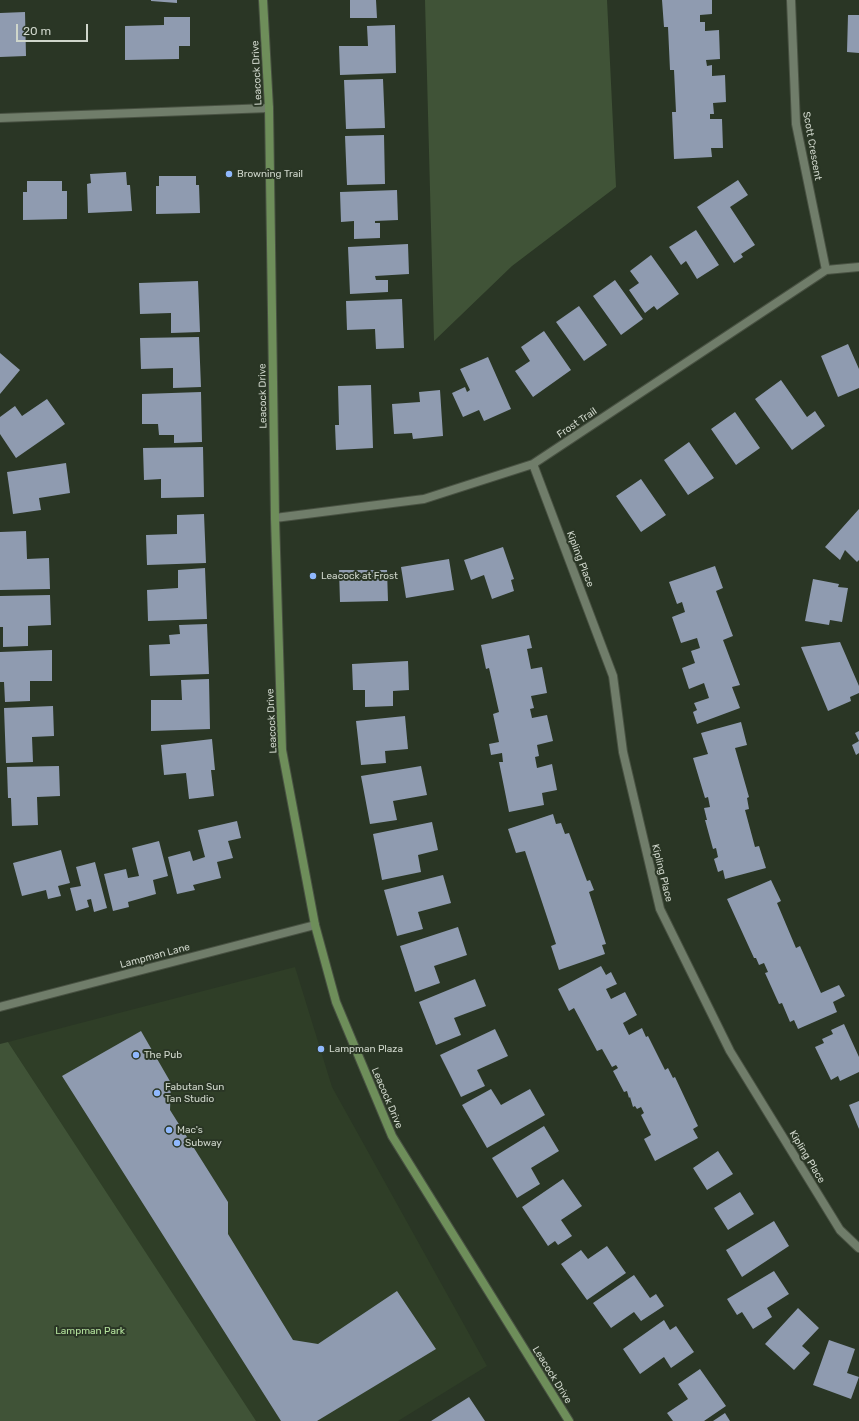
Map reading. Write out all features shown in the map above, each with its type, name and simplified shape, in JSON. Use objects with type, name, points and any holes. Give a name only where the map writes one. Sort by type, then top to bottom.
[{"type":"street","name":"Leacock Drive","points":[[263,0],[269,108],[275,518],[282,750],[316,925],[336,1002],[392,1136],[569,1421]]},
{"type":"street","name":"Scott Crescent","points":[[790,0],[796,124],[826,270]]},
{"type":"street","points":[[0,118],[269,108]]},
{"type":"street","name":"Frost Trail","points":[[275,518],[424,499],[533,464],[826,270],[859,267]]},
{"type":"street","name":"Kipling Place","points":[[533,464],[613,676],[623,752],[660,909],[730,1051],[840,1230],[859,1248]]},
{"type":"street","name":"Lampman Lane","points":[[0,1007],[316,925]]},
{"type":"shaded area","points":[[295,967],[332,1087],[487,1366],[398,1421],[255,1421],[8,1042]]},
{"type":"green space","points":[[425,0],[607,0],[616,187],[512,266],[434,341]]},
{"type":"green space","name":"Lampman Park","points":[[8,1042],[256,1421],[0,1421],[0,1044]]},
{"type":"building","points":[[177,0],[177,3],[151,1]]},
{"type":"building","points":[[350,0],[376,0],[377,18],[350,18]]},
{"type":"building","points":[[662,0],[712,0],[712,14],[700,15],[700,22],[705,22],[705,31],[719,30],[720,59],[706,60],[707,66],[712,65],[712,76],[725,75],[726,102],[713,103],[714,114],[710,114],[710,119],[722,119],[723,148],[711,148],[712,157],[674,159],[672,112],[676,112],[674,70],[670,70],[668,27],[664,27]]},
{"type":"building","points":[[25,12],[26,56],[0,57],[0,13]]},
{"type":"building","points":[[848,15],[859,15],[859,53],[847,52]]},
{"type":"building","points":[[164,17],[190,17],[190,46],[179,46],[179,59],[125,60],[125,26],[164,25]]},
{"type":"building","points":[[395,25],[396,73],[340,75],[339,46],[368,46],[367,26]]},
{"type":"building","points":[[383,79],[385,128],[346,129],[344,80]]},
{"type":"building","points":[[384,135],[385,184],[347,185],[345,136]]},
{"type":"building","points":[[126,172],[127,185],[130,185],[132,211],[88,213],[87,184],[91,183],[90,174]]},
{"type":"building","points":[[159,176],[196,176],[196,185],[199,185],[200,213],[156,214],[156,186],[159,186]]},
{"type":"building","points":[[738,180],[748,195],[730,207],[755,245],[741,254],[743,257],[734,263],[697,207]]},
{"type":"building","points":[[27,181],[62,181],[62,191],[67,191],[67,219],[23,220],[23,192],[27,192]]},
{"type":"building","points":[[397,190],[398,220],[375,221],[375,223],[380,223],[380,238],[354,239],[354,221],[341,222],[340,192]]},
{"type":"building","points":[[696,230],[719,265],[697,279],[686,261],[681,265],[669,247]]},
{"type":"building","points":[[408,244],[409,274],[375,276],[376,280],[388,280],[388,292],[350,294],[348,247]]},
{"type":"building","points":[[651,255],[679,294],[657,310],[654,306],[645,313],[629,290],[639,283],[630,271]]},
{"type":"building","points":[[615,280],[643,319],[621,335],[593,296]]},
{"type":"building","points":[[198,281],[200,332],[171,333],[171,313],[140,314],[139,283]]},
{"type":"building","points":[[402,299],[404,348],[376,349],[375,329],[347,330],[346,301]]},
{"type":"building","points":[[579,306],[607,345],[584,361],[556,322]]},
{"type":"building","points":[[544,331],[571,370],[533,397],[515,371],[530,361],[521,347]]},
{"type":"building","points":[[199,337],[201,387],[173,388],[173,368],[141,369],[140,338]]},
{"type":"building","points":[[848,344],[859,369],[859,388],[838,397],[821,356]]},
{"type":"building","points":[[0,353],[20,370],[0,394]]},
{"type":"building","points":[[488,357],[511,409],[484,421],[479,410],[463,417],[452,393],[465,387],[467,392],[470,390],[460,369]]},
{"type":"building","points":[[781,380],[807,417],[815,411],[825,426],[792,450],[755,399]]},
{"type":"building","points":[[371,385],[373,448],[336,450],[335,425],[339,425],[338,386]]},
{"type":"building","points":[[440,390],[443,436],[413,439],[412,433],[394,434],[392,404],[420,402],[419,392]]},
{"type":"building","points":[[201,392],[202,442],[174,443],[174,435],[159,435],[158,424],[142,424],[142,394]]},
{"type":"building","points":[[47,399],[65,424],[16,458],[0,434],[0,417],[15,406],[22,416]]},
{"type":"building","points":[[735,412],[760,448],[736,465],[711,429]]},
{"type":"building","points":[[689,442],[714,478],[688,495],[664,460]]},
{"type":"building","points":[[203,447],[204,497],[161,498],[161,479],[144,480],[143,448]]},
{"type":"building","points":[[66,463],[70,493],[39,498],[41,510],[13,514],[7,472]]},
{"type":"building","points":[[641,479],[666,515],[641,532],[616,496]]},
{"type":"building","points":[[859,509],[859,560],[857,562],[845,550],[840,560],[825,547]]},
{"type":"building","points":[[204,514],[206,563],[147,565],[146,535],[177,534],[177,515]]},
{"type":"building","points":[[26,531],[27,559],[49,558],[50,589],[0,590],[0,532]]},
{"type":"building","points":[[503,547],[514,579],[511,580],[514,591],[492,599],[484,575],[471,580],[464,560]]},
{"type":"building","points":[[449,559],[454,590],[406,598],[401,567]]},
{"type":"building","points":[[715,566],[723,588],[716,591],[733,636],[723,640],[740,685],[732,687],[740,708],[697,724],[693,712],[697,710],[694,703],[709,698],[704,683],[689,689],[682,668],[695,663],[691,651],[700,648],[697,638],[681,643],[672,617],[685,612],[682,602],[677,604],[669,582]]},
{"type":"building","points":[[205,568],[207,619],[148,621],[147,590],[178,588],[178,570]]},
{"type":"building","points":[[339,570],[387,570],[388,601],[340,602]]},
{"type":"building","points":[[813,579],[839,584],[838,587],[848,588],[842,622],[830,620],[829,625],[805,621]]},
{"type":"building","points":[[50,595],[51,625],[28,626],[28,646],[3,647],[3,627],[0,627],[0,596]]},
{"type":"building","points":[[207,624],[209,674],[150,676],[149,645],[170,644],[169,635],[180,634],[179,625]]},
{"type":"building","points":[[529,635],[532,648],[527,649],[531,669],[542,667],[547,693],[531,696],[534,708],[530,709],[532,718],[547,715],[553,741],[537,745],[539,756],[535,757],[537,768],[552,764],[557,790],[542,793],[544,805],[509,812],[499,762],[503,762],[502,753],[491,755],[489,744],[499,742],[493,714],[499,712],[489,668],[486,669],[481,645]]},
{"type":"building","points":[[840,642],[859,686],[859,693],[850,697],[851,701],[828,711],[801,647]]},
{"type":"building","points":[[52,650],[52,681],[30,681],[30,701],[5,702],[4,682],[0,682],[0,652]]},
{"type":"building","points":[[408,661],[409,690],[393,691],[393,706],[365,707],[365,690],[353,690],[352,664]]},
{"type":"building","points":[[209,679],[210,729],[151,731],[151,700],[182,700],[181,680]]},
{"type":"building","points":[[53,706],[54,736],[32,737],[33,762],[6,763],[4,708]]},
{"type":"building","points":[[405,716],[408,749],[385,751],[386,763],[361,765],[356,721]]},
{"type":"building","points":[[741,722],[747,745],[735,748],[749,797],[747,798],[749,809],[745,810],[755,847],[759,846],[766,868],[725,879],[723,870],[718,872],[714,859],[718,857],[716,848],[713,849],[705,820],[707,820],[704,808],[710,807],[708,797],[705,798],[693,758],[708,754],[701,733]]},
{"type":"building","points":[[859,731],[859,741],[855,733]]},
{"type":"building","points":[[212,739],[215,770],[211,770],[214,796],[189,799],[186,773],[164,775],[161,745]]},
{"type":"building","points":[[859,741],[859,753],[856,755],[852,745]]},
{"type":"building","points":[[59,766],[60,796],[37,797],[38,825],[12,826],[11,798],[8,798],[7,767]]},
{"type":"building","points":[[421,766],[427,795],[393,801],[397,820],[370,824],[361,776]]},
{"type":"building","points":[[553,814],[556,824],[561,823],[565,834],[569,833],[587,881],[590,880],[594,890],[589,892],[606,944],[602,945],[605,954],[559,970],[551,946],[556,944],[525,851],[516,853],[508,829]]},
{"type":"building","points":[[237,821],[241,838],[228,841],[233,858],[217,862],[221,878],[193,885],[195,890],[177,894],[168,857],[190,851],[193,861],[205,857],[198,830]]},
{"type":"building","points":[[432,822],[438,850],[418,855],[421,872],[382,880],[373,834]]},
{"type":"building","points":[[159,841],[168,876],[153,880],[156,894],[128,902],[129,907],[113,911],[104,874],[126,869],[128,878],[139,876],[132,848]]},
{"type":"building","points":[[61,850],[70,883],[58,886],[61,896],[48,899],[46,890],[22,896],[13,863]]},
{"type":"building","points":[[95,862],[107,908],[94,912],[91,899],[87,900],[89,907],[76,911],[70,888],[81,886],[76,867]]},
{"type":"building","points":[[443,875],[451,903],[418,912],[423,929],[397,936],[384,890]]},
{"type":"building","points":[[771,880],[781,901],[777,903],[796,948],[800,946],[821,993],[839,985],[845,996],[833,1002],[837,1012],[798,1029],[794,1020],[790,1022],[782,1003],[779,1004],[765,973],[768,972],[764,963],[759,965],[756,958],[754,958],[727,899]]},
{"type":"building","points":[[458,927],[467,955],[434,966],[440,983],[415,992],[400,946]]},
{"type":"building","points":[[601,966],[606,975],[611,972],[617,984],[606,989],[611,999],[625,992],[637,1015],[623,1023],[629,1035],[642,1028],[646,1037],[648,1036],[665,1070],[668,1068],[673,1078],[675,1077],[698,1126],[693,1129],[698,1138],[655,1161],[644,1139],[651,1135],[641,1115],[644,1113],[641,1107],[637,1109],[635,1106],[633,1107],[627,1091],[624,1092],[613,1071],[618,1068],[616,1065],[612,1067],[602,1049],[597,1051],[574,1008],[569,1011],[558,989]]},
{"type":"building","points":[[475,979],[486,1006],[454,1018],[461,1035],[436,1045],[419,1002]]},
{"type":"building","points":[[844,1024],[859,1057],[859,1072],[840,1081],[838,1076],[831,1080],[815,1047],[824,1043],[822,1039],[833,1034],[831,1030]]},
{"type":"building","points":[[495,1029],[508,1056],[477,1070],[485,1086],[461,1097],[440,1055]]},
{"type":"building","points":[[141,1031],[171,1083],[170,1110],[228,1202],[228,1234],[293,1340],[318,1344],[397,1291],[436,1349],[317,1421],[281,1421],[62,1076]]},
{"type":"building","points":[[491,1089],[501,1105],[530,1089],[545,1115],[487,1148],[462,1105]]},
{"type":"building","points":[[859,1101],[859,1129],[849,1105]]},
{"type":"building","points":[[544,1126],[559,1151],[531,1168],[540,1184],[517,1198],[492,1158]]},
{"type":"building","points":[[718,1151],[733,1174],[707,1190],[693,1168]]},
{"type":"building","points":[[563,1179],[582,1206],[561,1220],[572,1236],[558,1245],[555,1241],[548,1246],[522,1207]]},
{"type":"building","points":[[740,1192],[754,1214],[728,1230],[714,1208]]},
{"type":"building","points":[[774,1221],[789,1246],[742,1277],[726,1250]]},
{"type":"building","points":[[607,1246],[626,1273],[587,1300],[561,1264],[581,1250],[588,1259]]},
{"type":"building","points":[[774,1271],[789,1294],[767,1308],[772,1317],[753,1329],[742,1312],[737,1315],[727,1299]]},
{"type":"building","points":[[634,1275],[650,1298],[656,1294],[664,1306],[641,1321],[634,1312],[611,1328],[593,1303]]},
{"type":"building","points":[[798,1308],[819,1328],[802,1346],[810,1353],[794,1370],[765,1344]]},
{"type":"building","points":[[664,1320],[670,1330],[676,1326],[694,1352],[671,1368],[664,1357],[640,1374],[623,1349]]},
{"type":"building","points":[[829,1340],[855,1349],[847,1373],[859,1377],[851,1399],[813,1385]]},
{"type":"building","points":[[700,1369],[726,1406],[704,1421],[673,1421],[667,1413],[688,1399],[678,1384]]},
{"type":"building","points":[[469,1397],[485,1421],[431,1421]]},
{"type":"building","points":[[725,1413],[730,1421],[713,1421]]},
{"type":"place","name":"Browning Trail","points":[[229,174]]},
{"type":"place","name":"Leacock at Frost","points":[[313,576]]},
{"type":"place","name":"Lampman Plaza","points":[[321,1049]]},
{"type":"place","name":"The Pub","points":[[136,1055]]},
{"type":"place","name":"Fabutan Sun Tan Studio","points":[[157,1093]]},
{"type":"place","name":"Mac's","points":[[169,1130]]},
{"type":"place","name":"Subway","points":[[177,1143]]}]
